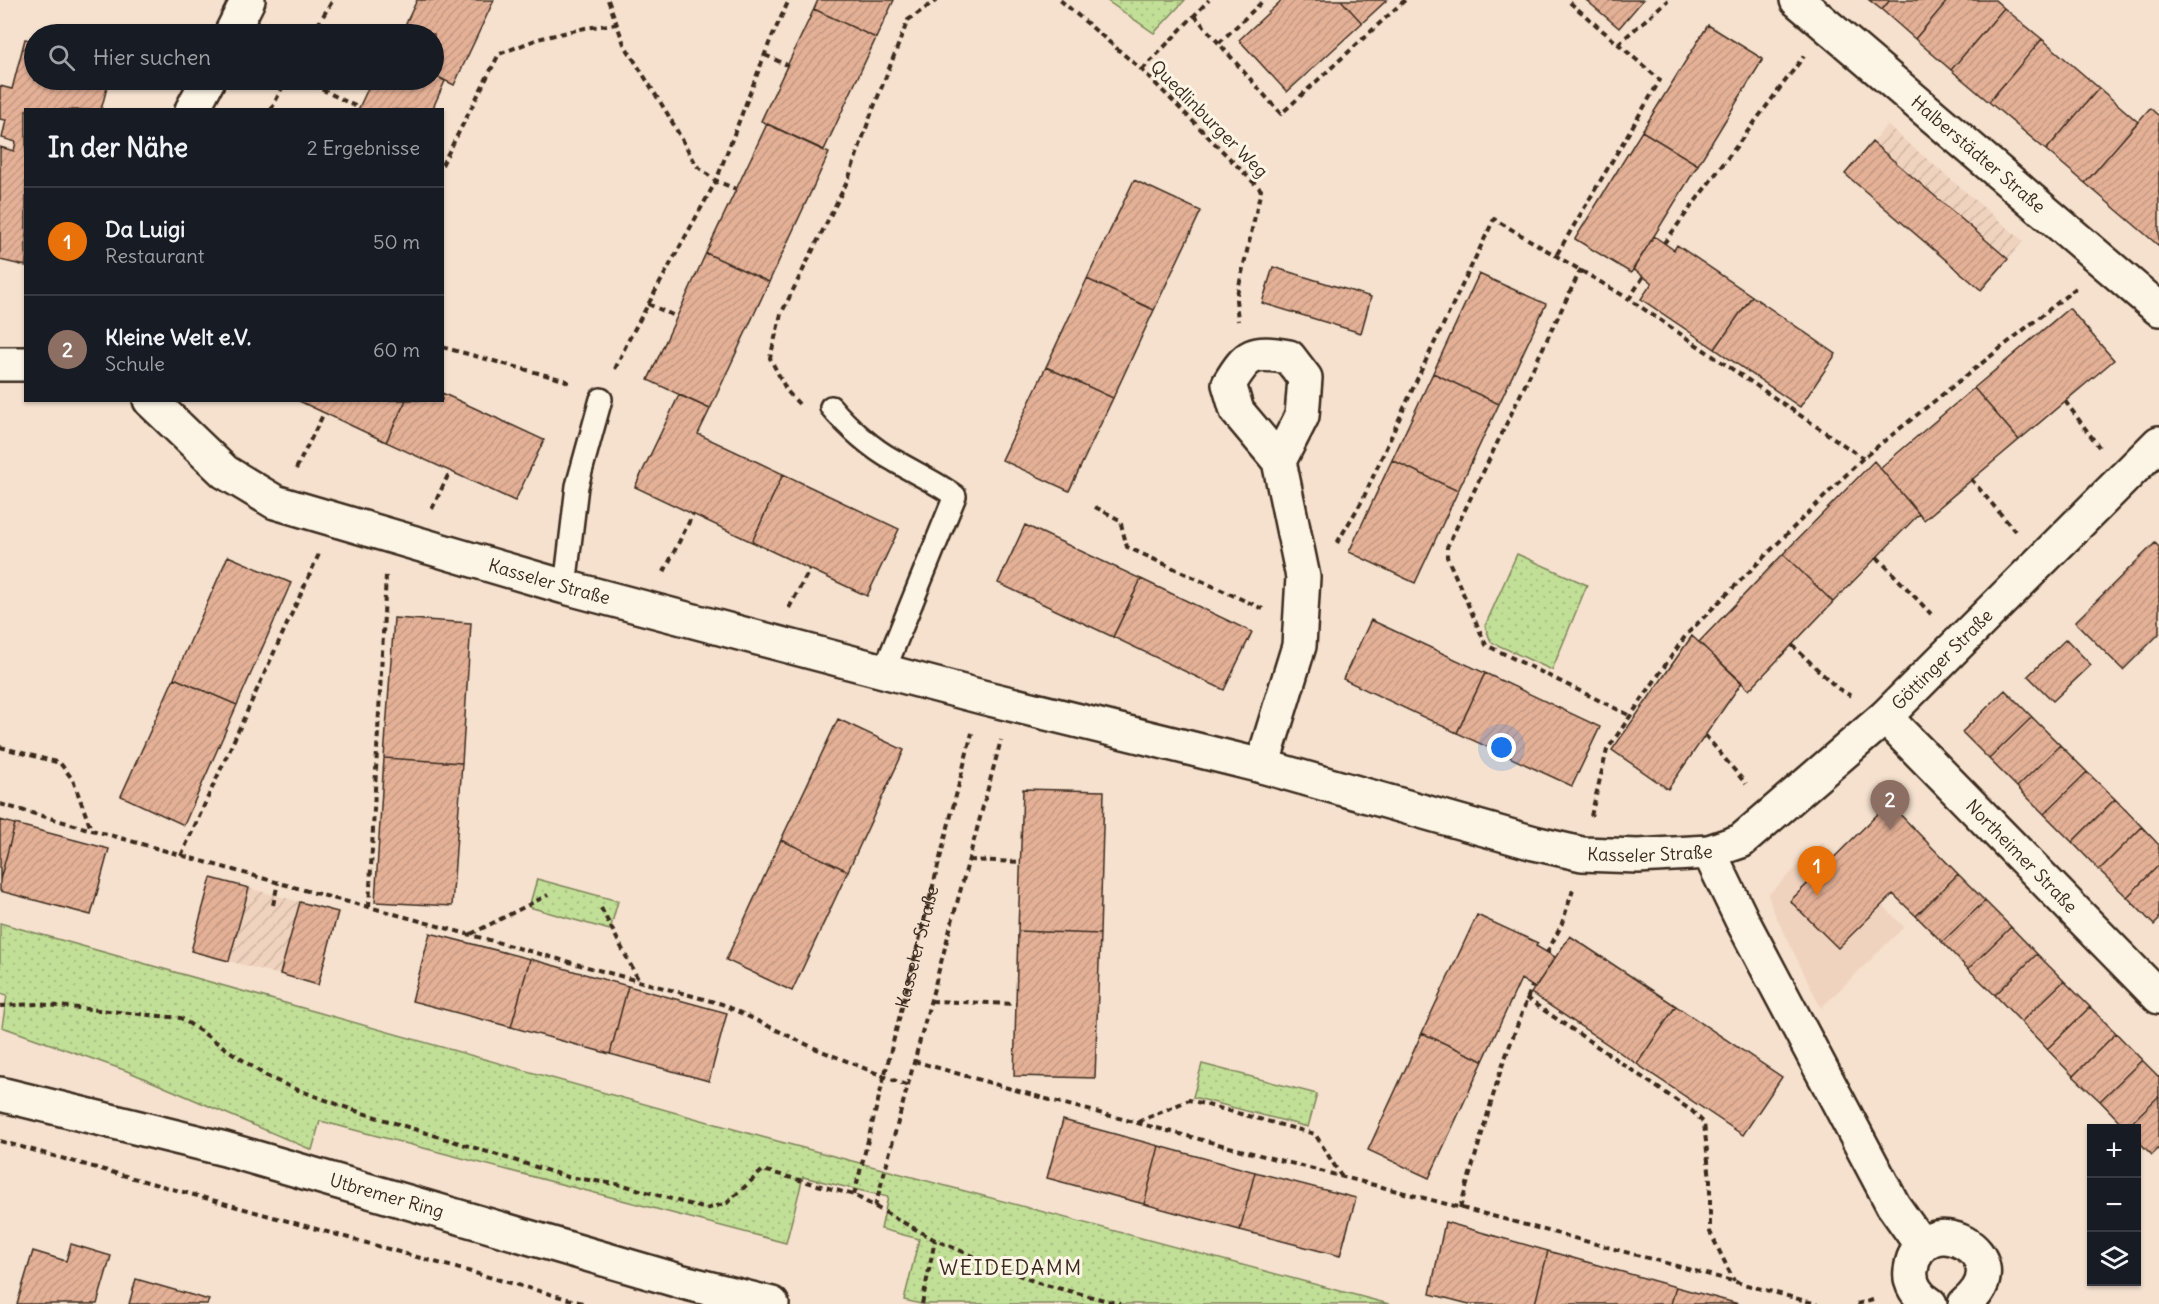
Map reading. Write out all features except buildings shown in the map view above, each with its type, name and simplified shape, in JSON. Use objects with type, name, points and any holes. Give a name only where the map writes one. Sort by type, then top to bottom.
[{"type":"street","points":[[236,24],[248,0]]},
{"type":"street","name":"Halberstädter Straße","points":[[1797,0],[2159,309]]},
{"type":"street","points":[[193,108],[203,90]]},
{"type":"street","points":[[1262,765],[1299,646],[1303,577],[1279,462],[1237,411],[1229,384],[1242,362],[1263,352],[1289,357],[1305,378],[1302,416],[1279,462]]},
{"type":"street","points":[[0,364],[24,364]]},
{"type":"street","name":"Kasseler Straße","points":[[152,402],[225,472],[275,502],[565,587],[996,701],[1262,765],[1582,854],[1638,856],[1709,852],[1742,920],[1893,1205],[1922,1246]]},
{"type":"street","name":"Göttinger Straße","points":[[1709,852],[1741,841],[1885,717],[2159,443]]},
{"type":"street","name":"Northeimer Straße","points":[[1885,717],[2159,997]]},
{"type":"street","name":"Utbremer Ring","points":[[0,1094],[225,1149],[683,1282],[772,1304]]},
{"type":"street","points":[[1930,1304],[1923,1300],[1914,1289],[1910,1274],[1913,1258],[1922,1246],[1936,1238],[1952,1237],[1966,1242],[1977,1253],[1982,1264],[1983,1276],[1980,1287],[1973,1298],[1965,1304]]},
{"type":"lane","points":[[565,587],[577,486],[601,399]]},
{"type":"lane","points":[[831,407],[844,423],[893,461],[936,482],[955,496],[884,671]]},
{"type":"path","points":[[318,24],[333,0]]},
{"type":"path","points":[[608,0],[624,44],[697,165],[716,181],[736,189]]},
{"type":"path","points":[[444,348],[564,380],[601,399],[628,341],[716,181],[789,0]]},
{"type":"path","points":[[831,407],[810,417],[787,391],[770,358],[781,314],[849,180],[870,117],[908,20],[937,0]]},
{"type":"path","name":"Quedlinburger Weg","points":[[1060,0],[1142,70],[1261,190],[1236,298],[1242,362]]},
{"type":"path","points":[[1142,70],[1209,0]]},
{"type":"path","points":[[1219,43],[1264,0]]},
{"type":"path","points":[[1194,15],[1281,114],[1405,0]]},
{"type":"path","points":[[1557,254],[1660,80],[1567,0]]},
{"type":"path","points":[[1618,44],[1668,0]]},
{"type":"path","points":[[444,161],[499,54],[538,39],[585,28],[617,24]]},
{"type":"path","points":[[1665,243],[1827,25]]},
{"type":"path","points":[[765,55],[788,66]]},
{"type":"path","points":[[272,108],[281,90]]},
{"type":"path","points":[[323,90],[359,108]]},
{"type":"path","points":[[1301,566],[1338,543],[1362,501],[1494,219],[1557,254],[1629,299],[1863,458]]},
{"type":"path","points":[[1547,953],[1561,926],[1575,885],[1607,750],[1686,635],[1863,458],[2106,264]]},
{"type":"path","points":[[1581,269],[1447,547],[1448,557],[1486,645],[1630,716]]},
{"type":"path","points":[[1629,299],[1643,277]]},
{"type":"path","points":[[648,304],[677,317]]},
{"type":"path","points":[[2065,401],[2124,478]]},
{"type":"path","points":[[275,502],[324,413]]},
{"type":"path","points":[[1971,479],[2040,561]]},
{"type":"path","points":[[1095,507],[1120,520],[1127,548],[1263,609],[1300,622]]},
{"type":"path","points":[[646,608],[693,514]]},
{"type":"path","points":[[181,856],[335,519]]},
{"type":"path","points":[[369,907],[388,535]]},
{"type":"path","points":[[1877,557],[1922,603],[1957,645]]},
{"type":"path","points":[[1792,645],[1837,688],[1885,717]]},
{"type":"path","points":[[875,1207],[969,860],[996,701]]},
{"type":"path","name":"Kasseler Straße","points":[[854,1195],[884,1077],[996,701]]},
{"type":"path","points":[[1705,735],[1741,777],[1769,817]]},
{"type":"path","points":[[0,747],[60,763],[74,780],[91,830]]},
{"type":"path","points":[[0,804],[278,883],[722,1004],[812,1047],[908,1086]]},
{"type":"path","points":[[969,860],[1021,862]]},
{"type":"path","points":[[273,905],[278,883]]},
{"type":"path","points":[[470,935],[548,895]]},
{"type":"path","points":[[601,908],[640,981]]},
{"type":"path","points":[[1460,1208],[1501,1069],[1532,986]]},
{"type":"path","points":[[1526,998],[1692,1111],[1704,1123],[1710,1180],[1710,1232],[1734,1282]]},
{"type":"path","points":[[931,1001],[1017,1004]]},
{"type":"path","points":[[0,1006],[36,1004],[181,1018],[266,1076],[353,1110],[568,1177],[623,1185],[706,1209],[728,1203],[763,1170],[854,1195],[935,1240],[1038,1283],[1120,1304]]},
{"type":"path","points":[[914,1061],[1817,1304]]},
{"type":"path","points":[[1137,1122],[1189,1100],[1315,1134],[1341,1177]]},
{"type":"path","points":[[0,1142],[586,1304]]},
{"type":"path","points":[[922,1304],[935,1240]]},
{"type":"shaded area","points":[[1887,125],[2023,241],[1981,290],[1845,174]]},
{"type":"shaded area","points":[[1822,843],[1904,927],[1821,1008],[1772,908],[1768,895]]},
{"type":"shaded area","points":[[211,878],[338,912],[318,985],[191,951]]},
{"type":"green space","points":[[1106,0],[1185,0],[1154,33]]},
{"type":"green space","points":[[1517,554],[1587,585],[1552,670],[1491,642],[1485,626]]},
{"type":"green space","points":[[537,879],[618,901],[610,930],[529,907]]},
{"type":"green space","points":[[0,923],[762,1137],[1389,1304],[921,1304],[904,1300],[919,1239],[881,1229],[888,1197],[803,1177],[786,1243],[320,1121],[312,1150],[127,1071],[2,1027],[7,995],[0,993]]},
{"type":"green space","points":[[1202,1064],[1317,1094],[1308,1127],[1193,1097]]},
{"type":"place","name":"Kleine Welt e.V.","points":[[1890,830]]},
{"type":"place","name":"Da Luigi","points":[[1817,896]]},
{"type":"district","name":"WEIDEDAMM","points":[[1011,1268]]}]
